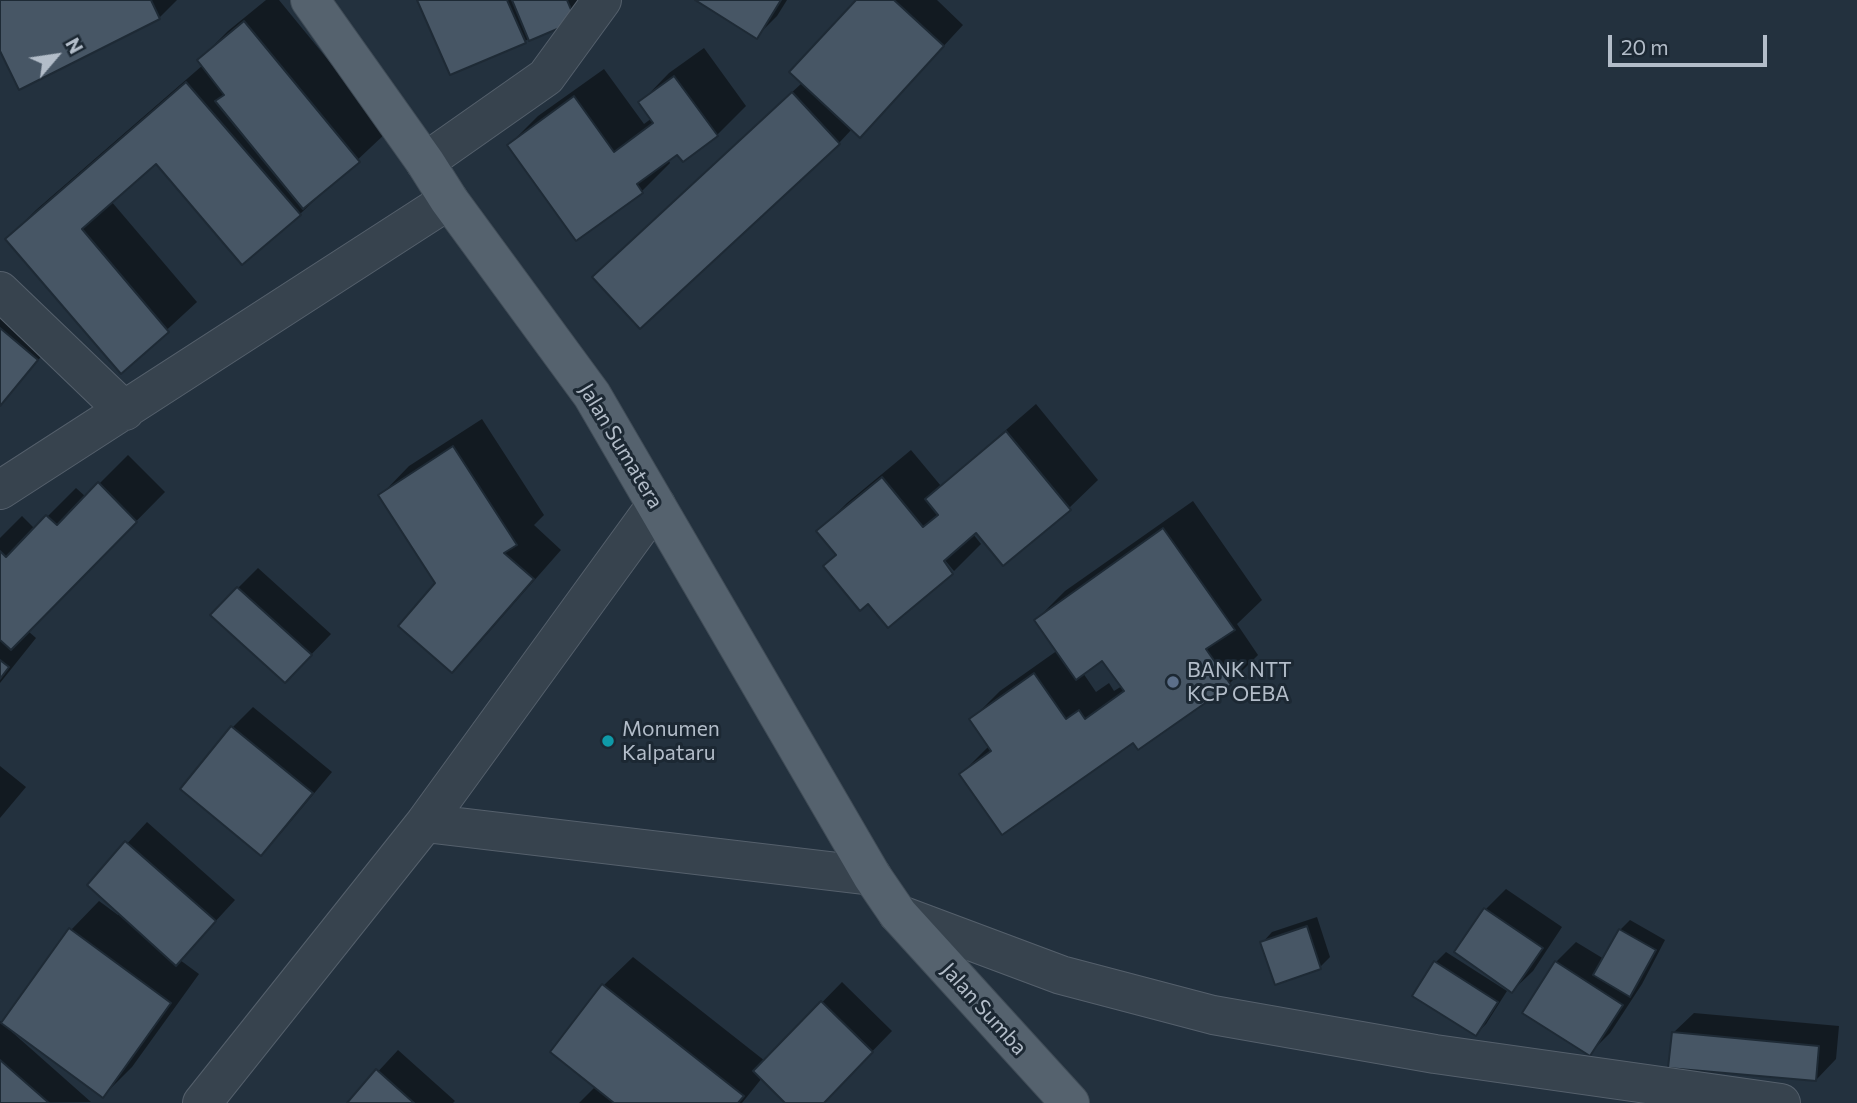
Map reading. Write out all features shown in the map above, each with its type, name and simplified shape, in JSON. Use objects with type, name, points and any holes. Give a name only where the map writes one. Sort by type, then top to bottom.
[{"type":"main road","name":"Jalan Sumatera","points":[[310,0],[449,200],[592,395],[872,876],[898,914]]},
{"type":"main road","name":"Jalan Sumba","points":[[898,914],[1068,1102]]},
{"type":"street","points":[[425,162],[547,77],[602,0]]},
{"type":"street","points":[[0,490],[449,200]]},
{"type":"street","points":[[0,291],[125,411]]},
{"type":"street","points":[[202,1103],[425,823],[656,505]]},
{"type":"street","points":[[425,823],[872,876]]},
{"type":"street","points":[[898,914],[1061,975],[1213,1015],[1436,1054],[1781,1103]]},
{"type":"building","points":[[0,0],[151,0],[160,19],[19,90],[0,51]]},
{"type":"building","points":[[417,0],[507,0],[526,43],[450,75]]},
{"type":"building","points":[[512,0],[567,0],[576,21],[529,41]]},
{"type":"building","points":[[695,0],[781,0],[757,39]]},
{"type":"building","points":[[856,0],[894,0],[944,46],[860,138],[789,72]]},
{"type":"building","points":[[244,21],[360,162],[303,209],[215,101],[224,95],[197,60]]},
{"type":"building","points":[[674,76],[718,136],[683,162],[677,155],[637,184],[643,193],[576,241],[507,145],[574,96],[614,152],[653,123],[638,102]]},
{"type":"building","points":[[186,82],[301,215],[242,265],[156,164],[82,229],[169,332],[121,374],[5,239]]},
{"type":"building","points":[[792,92],[840,144],[640,329],[592,277]]},
{"type":"building","points":[[0,328],[38,360],[0,406]]},
{"type":"building","points":[[1006,431],[1071,510],[1003,566],[976,533],[944,561],[953,574],[888,628],[868,604],[860,611],[823,566],[836,555],[816,531],[882,477],[923,527],[938,515],[925,499]]},
{"type":"building","points":[[453,446],[517,545],[504,553],[534,579],[452,673],[398,626],[435,583],[378,495]]},
{"type":"building","points":[[98,482],[137,522],[11,650],[0,640],[0,551],[6,557],[46,515],[57,525]]},
{"type":"building","name":"BANK NTT KCP OEBA","points":[[1163,528],[1235,630],[1206,649],[1231,685],[1138,750],[1133,743],[1002,835],[959,774],[991,751],[969,719],[1034,673],[1066,719],[1079,710],[1085,719],[1124,691],[1102,661],[1076,680],[1034,620]]},
{"type":"building","points":[[237,587],[312,655],[285,683],[210,615]]},
{"type":"building","points":[[0,660],[9,667],[0,679]]},
{"type":"building","points":[[231,726],[313,793],[261,856],[180,789]]},
{"type":"building","points":[[125,841],[216,921],[176,966],[87,885]]},
{"type":"building","points":[[1484,908],[1543,948],[1512,993],[1454,952]]},
{"type":"building","points":[[1307,926],[1321,969],[1275,985],[1260,942]]},
{"type":"building","points":[[69,928],[171,1003],[103,1098],[1,1023]]},
{"type":"building","points":[[1619,929],[1656,950],[1630,997],[1593,975]]},
{"type":"building","points":[[1434,961],[1498,1002],[1476,1036],[1412,996]]},
{"type":"building","points":[[1555,961],[1623,1005],[1590,1056],[1522,1013]]},
{"type":"building","points":[[602,984],[744,1096],[738,1103],[614,1103],[550,1052]]},
{"type":"building","points":[[821,1001],[873,1052],[824,1103],[785,1103],[753,1071]]},
{"type":"building","points":[[1672,1032],[1819,1046],[1816,1081],[1668,1068]]},
{"type":"building","points":[[0,1060],[49,1103],[0,1103]]},
{"type":"building","points":[[376,1069],[414,1103],[347,1103]]},
{"type":"place","name":"BANK NTT KCP OEBA","points":[[1173,682]]},
{"type":"place","name":"Monumen Kalpataru","points":[[608,741]]}]
